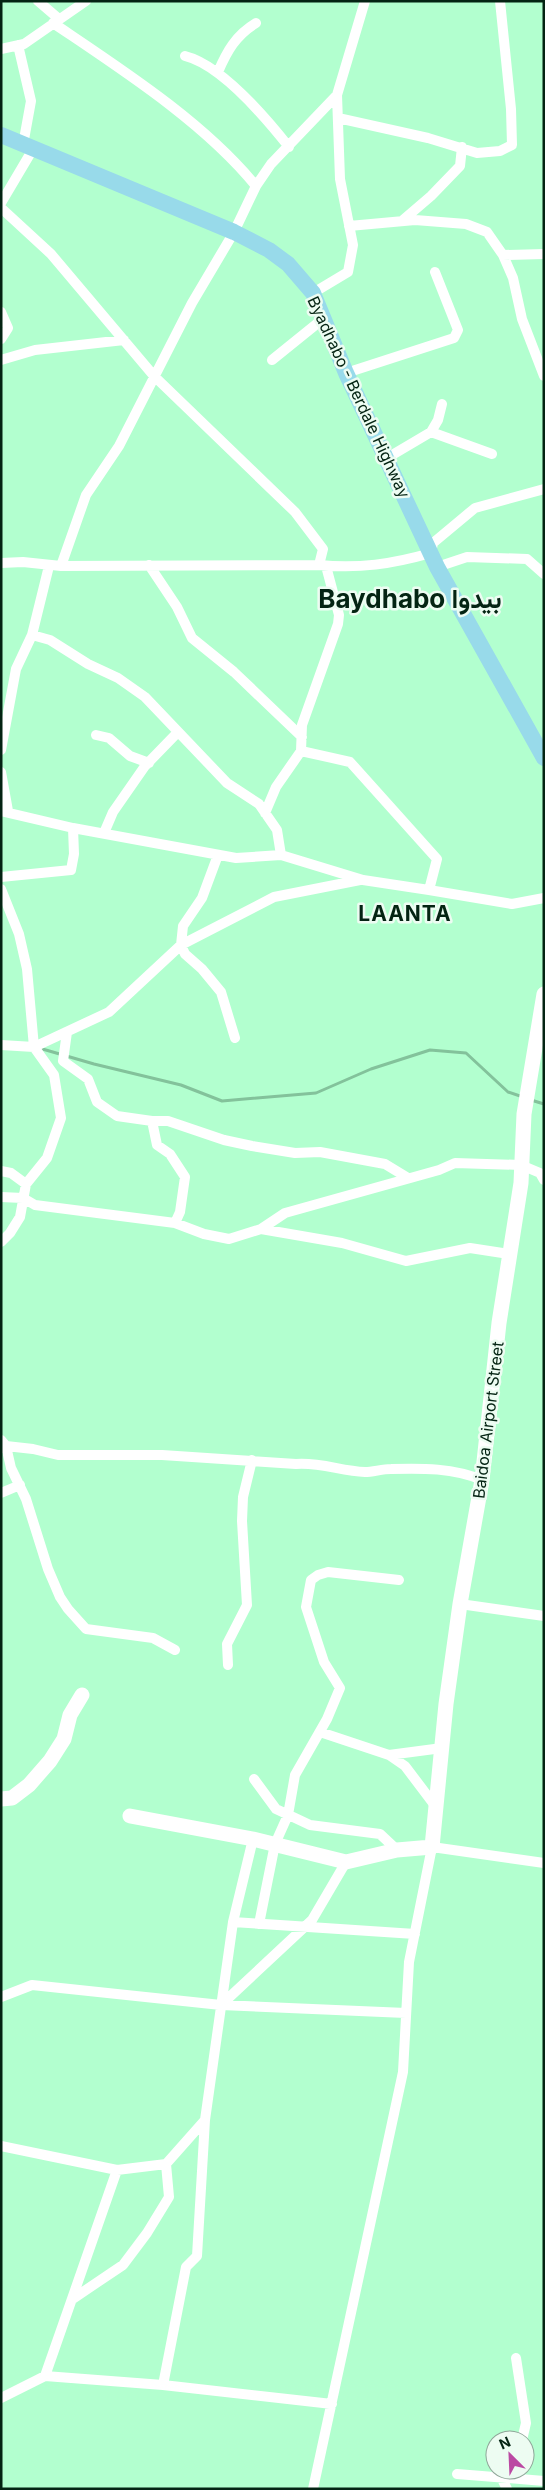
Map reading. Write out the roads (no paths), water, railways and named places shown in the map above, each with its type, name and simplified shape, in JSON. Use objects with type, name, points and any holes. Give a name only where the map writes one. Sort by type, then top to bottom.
[{"type":"main road","name":"Byadhabo - Berdale Highway","points":[[1,135],[234,232],[269,250],[288,264],[313,293],[346,373],[434,560],[544,758]]},
{"type":"street","points":[[38,1],[56,21],[204,134],[256,186]]},
{"type":"street","points":[[1,49],[24,44],[86,1]]},
{"type":"street","points":[[313,293],[348,272],[353,245],[340,178],[337,95],[364,1]]},
{"type":"street","points":[[338,118],[462,147],[477,153],[500,151],[512,145],[511,109],[500,1]]},
{"type":"street","points":[[218,72],[227,51],[242,32],[256,23]]},
{"type":"street","points":[[1,203],[28,147],[31,101],[18,45]]},
{"type":"street","points":[[186,56],[198,60],[218,72],[274,127],[289,147]]},
{"type":"street","points":[[61,566],[86,495],[119,446],[192,303],[234,232],[256,186],[271,164],[337,95]]},
{"type":"street","points":[[403,220],[431,196],[460,166],[462,147]]},
{"type":"street","points":[[1,208],[51,254],[154,376],[295,512],[323,549],[322,566],[339,614],[338,624],[302,724],[302,751],[276,787],[265,813]]},
{"type":"street","points":[[349,226],[403,220],[466,224],[487,232],[503,255],[514,278],[522,319],[544,376]]},
{"type":"street","points":[[503,255],[544,254]]},
{"type":"street","points":[[346,373],[454,338],[458,330],[436,272]]},
{"type":"street","points":[[1,312],[8,328],[1,339]]},
{"type":"street","points":[[272,360],[324,318]]},
{"type":"street","points":[[1,360],[34,350],[124,340]]},
{"type":"street","points":[[387,458],[431,432],[438,420],[442,404]]},
{"type":"street","points":[[431,432],[492,454]]},
{"type":"street","points":[[434,560],[433,542],[475,508],[544,489]]},
{"type":"street","points":[[1,563],[22,562],[49,566],[322,566],[342,568],[467,557],[527,559],[544,574]]},
{"type":"street","points":[[149,565],[177,607],[192,638],[240,678],[302,737]]},
{"type":"street","points":[[1,750],[16,669],[32,635],[49,566]]},
{"type":"street","points":[[32,635],[50,640],[88,664],[118,678],[146,697],[227,783],[259,804],[277,830],[280,855]]},
{"type":"street","points":[[104,833],[114,812],[149,762],[178,732]]},
{"type":"street","points":[[96,735],[109,738],[130,756],[149,762]]},
{"type":"street","points":[[302,751],[350,762],[437,859],[428,890]]},
{"type":"street","points":[[1,772],[4,811],[73,828],[236,858],[280,855],[363,880],[512,904],[544,898]]},
{"type":"street","points":[[1,877],[70,870],[74,854],[73,828]]},
{"type":"street","points":[[218,855],[202,898],[183,926],[181,945],[185,954],[202,969],[221,992],[235,1038]]},
{"type":"street","points":[[1,1045],[34,1047],[109,1012],[181,945],[274,897],[363,880]]},
{"type":"street","points":[[1,889],[19,934],[27,968],[34,1047],[54,1075],[61,1118],[47,1158],[26,1184],[20,1217],[10,1233],[1,1242]]},
{"type":"street","name":"Baidoa Airport Street","points":[[432,1847],[460,1604],[482,1480],[499,1323],[521,1183],[524,1114],[544,994]]},
{"type":"street","points":[[54,1075],[63,1061],[68,1032]]},
{"type":"street","points":[[63,1061],[88,1079],[97,1102],[117,1116],[152,1121],[168,1121],[224,1140],[295,1154],[320,1152],[385,1164],[408,1178]]},
{"type":"street","points":[[152,1121],[157,1145],[170,1154],[185,1177],[180,1212],[175,1223]]},
{"type":"street","points":[[1,1196],[23,1198],[35,1205],[175,1223],[204,1234],[229,1239],[261,1229],[285,1213],[455,1164],[522,1165],[540,1173],[544,1180]]},
{"type":"street","points":[[1,1171],[10,1173],[26,1184]]},
{"type":"street","points":[[261,1229],[342,1242],[406,1261],[470,1248],[510,1254]]},
{"type":"street","points":[[462,1473],[478,1464],[487,1442]]},
{"type":"street","points":[[175,1650],[153,1638],[86,1629],[68,1609],[54,1584],[20,1485],[11,1468],[3,1445],[58,1455],[162,1455],[314,1463],[333,1468],[366,1472],[391,1469],[449,1470],[482,1480]]},
{"type":"street","points":[[228,1665],[227,1644],[247,1605],[242,1521],[243,1497],[252,1460]]},
{"type":"street","points":[[1,1493],[20,1485]]},
{"type":"street","points":[[259,1924],[275,1844],[288,1814],[295,1775],[320,1732],[340,1688],[324,1662],[306,1607],[312,1580],[318,1574],[328,1572],[399,1580]]},
{"type":"street","points":[[460,1604],[544,1616]]},
{"type":"street","points":[[1,1799],[12,1798],[29,1785],[50,1761],[64,1739],[70,1715],[82,1695]]},
{"type":"street","points":[[320,1732],[389,1755],[405,1766],[436,1807]]},
{"type":"street","points":[[389,1755],[442,1748]]},
{"type":"street","points":[[254,1779],[276,1810],[310,1825],[380,1834],[397,1850]]},
{"type":"street","points":[[130,1816],[253,1839],[346,1862],[397,1850],[432,1847],[544,1864]]},
{"type":"street","points":[[163,2385],[186,2267],[197,2256],[205,2120],[233,1922],[253,1839]]},
{"type":"street","points":[[313,2489],[403,2072],[409,1962],[432,1847]]},
{"type":"street","points":[[222,2005],[312,1920],[346,1862]]},
{"type":"street","points":[[233,1922],[415,1934]]},
{"type":"street","points":[[1,1997],[32,1985],[222,2005],[406,2013]]},
{"type":"street","points":[[1,2146],[117,2170],[166,2164],[205,2120]]},
{"type":"street","points":[[74,2298],[123,2265],[147,2233],[169,2197],[166,2164]]},
{"type":"street","points":[[45,2376],[74,2298],[117,2170]]},
{"type":"street","points":[[516,2358],[526,2423],[524,2430]]},
{"type":"street","points":[[1,2398],[45,2376],[163,2385],[332,2404]]},
{"type":"street","points":[[457,2474],[485,2474]]},
{"type":"waterway","points":[[39,1048],[94,1064],[181,1085],[222,1101],[316,1093],[371,1069],[430,1050],[466,1053],[508,1092],[523,1097]]},
{"type":"waterway","points":[[531,1100],[544,1104]]},
{"type":"district","name":"Baydhabo بيدوا","points":[[410,599]]},
{"type":"district","name":"LAANTA","points":[[405,914]]}]
